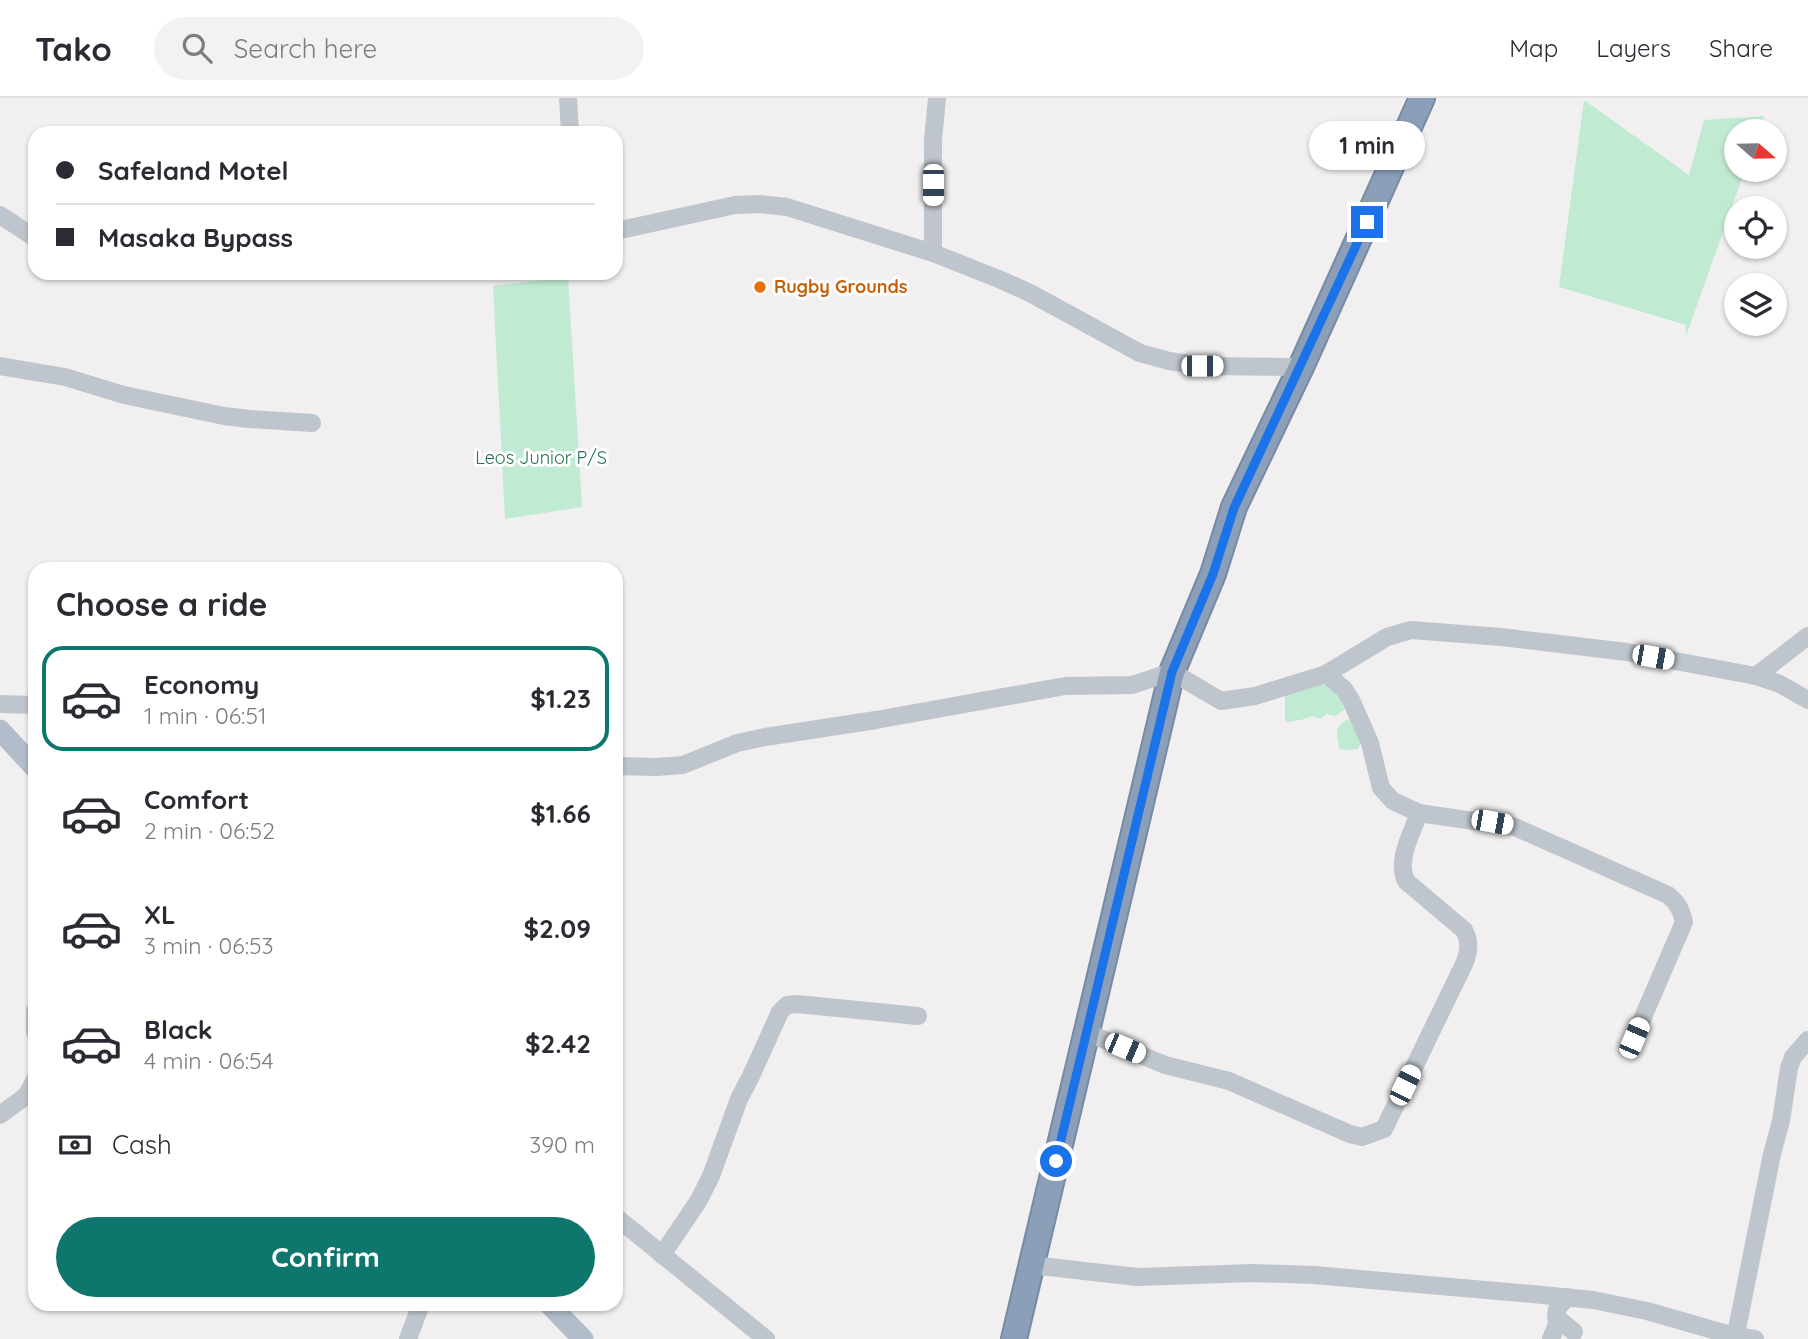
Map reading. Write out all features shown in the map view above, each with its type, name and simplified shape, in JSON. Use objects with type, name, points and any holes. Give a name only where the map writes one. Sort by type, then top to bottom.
[{"type":"highway","points":[[1014,1339],[1172,672],[1213,574],[1234,508],[1301,367],[1422,98]]},
{"type":"main road","points":[[0,730],[28,760]]},
{"type":"main road","points":[[556,1311],[583,1339]]},
{"type":"street","points":[[568,98],[570,126]]},
{"type":"street","points":[[933,253],[933,140],[937,98]]},
{"type":"street","points":[[623,229],[735,205],[787,207],[933,253],[1030,293],[1140,353],[1202,366],[1301,367]]},
{"type":"street","points":[[0,215],[28,233]]},
{"type":"street","points":[[0,366],[65,377],[124,395],[224,416],[312,423]]},
{"type":"street","points":[[623,766],[683,765],[737,743],[765,737],[1065,686],[1132,685],[1172,672],[1221,701],[1255,696],[1326,674],[1387,637],[1411,630],[1501,637],[1627,652],[1756,676],[1780,684],[1808,700]]},
{"type":"street","points":[[1756,676],[1808,636]]},
{"type":"street","points":[[1326,674],[1344,689],[1351,700],[1370,743],[1381,788],[1393,801],[1419,813],[1515,827],[1677,901],[1684,922],[1634,1038]]},
{"type":"street","points":[[0,704],[28,705]]},
{"type":"street","points":[[1086,1032],[1165,1065],[1229,1081],[1350,1134],[1362,1137],[1384,1129],[1469,949],[1468,936],[1464,930],[1406,881],[1402,872],[1402,861],[1419,813]]},
{"type":"street","points":[[662,1255],[711,1177],[739,1099],[780,1012],[787,1005],[918,1016]]},
{"type":"street","points":[[1735,1337],[1781,1121],[1789,1068],[1793,1057],[1808,1040]]},
{"type":"street","points":[[0,1115],[28,1092]]},
{"type":"street","points":[[623,1223],[766,1339]]},
{"type":"street","points":[[1032,1265],[1137,1277],[1252,1273],[1314,1275],[1567,1297],[1647,1311],[1735,1337],[1755,1339]]},
{"type":"street","points":[[1567,1297],[1557,1309],[1556,1317],[1574,1332]]},
{"type":"street","points":[[408,1339],[418,1311]]},
{"type":"street","points":[[1551,1339],[1559,1319]]},
{"type":"green space","points":[[1584,100],[1689,175],[1704,120],[1764,116],[1763,119],[1724,119],[1724,182],[1741,182],[1736,196],[1724,196],[1724,229],[1686,336],[1686,325],[1559,287]]},
{"type":"green space","name":"Leos Junior P/S","points":[[568,280],[582,507],[505,519],[493,286]]},
{"type":"green space","points":[[1313,682],[1333,690],[1345,709],[1336,716],[1326,714],[1321,719],[1312,716],[1287,722],[1285,694]]},
{"type":"green space","points":[[1350,718],[1361,742],[1358,749],[1339,749],[1338,728]]},
{"type":"place","name":"Rugby Grounds","points":[[760,287]]},
{"type":"route","points":[[1056,1161],[1172,672],[1213,574],[1234,508],[1367,222]]}]
